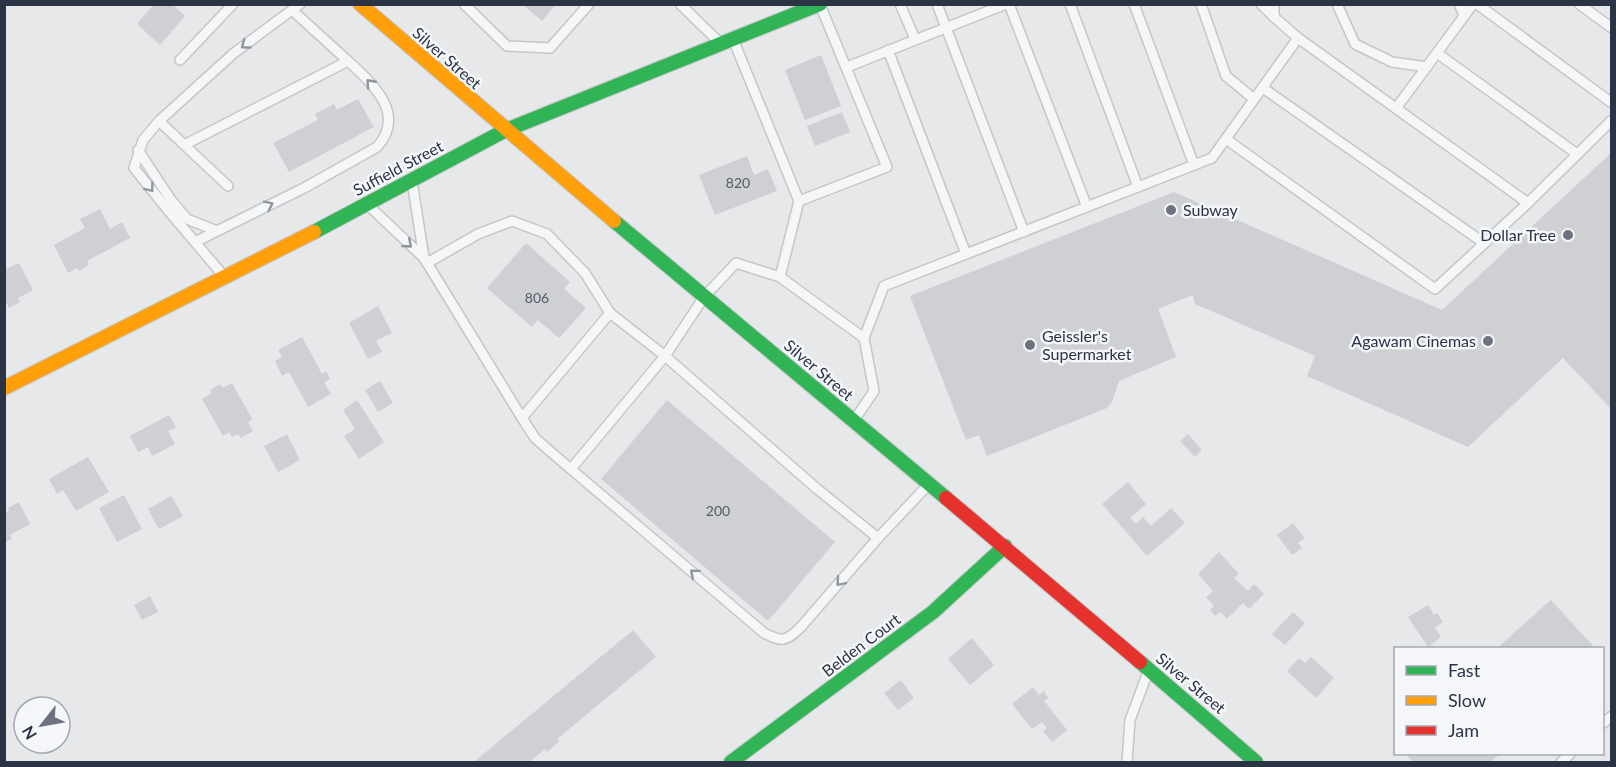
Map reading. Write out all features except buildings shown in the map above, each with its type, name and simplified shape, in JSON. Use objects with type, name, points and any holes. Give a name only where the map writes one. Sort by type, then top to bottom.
[{"type":"street","name":"Silver Street","points":[[360,4],[704,297],[1005,546],[1256,762]]},
{"type":"street","name":"Suffield Street","points":[[4,388],[224,277],[506,130],[820,4]]},
{"type":"street","name":"Belden Court","points":[[731,762],[933,612],[1005,546]]},
{"type":"lane","points":[[180,60],[233,4]]},
{"type":"lane","points":[[464,4],[507,46],[550,48],[589,4]]},
{"type":"lane","points":[[680,4],[727,41],[799,201],[780,277]]},
{"type":"lane","points":[[799,201],[887,167],[820,4]]},
{"type":"lane","points":[[900,4],[915,39]]},
{"type":"lane","points":[[937,4],[1024,232]]},
{"type":"lane","points":[[847,67],[1008,4],[1087,207]]},
{"type":"lane","points":[[1070,4],[1138,187]]},
{"type":"lane","points":[[1134,4],[1194,165]]},
{"type":"lane","points":[[1201,4],[1226,76],[1254,99]]},
{"type":"lane","points":[[1261,4],[1298,38],[1528,202]]},
{"type":"lane","points":[[1274,4],[1274,17]]},
{"type":"lane","points":[[1337,4],[1355,44],[1392,62],[1427,67]]},
{"type":"lane","points":[[1460,4],[1464,15]]},
{"type":"lane","points":[[1397,107],[1473,4]]},
{"type":"lane","points":[[1477,4],[1611,104]]},
{"type":"lane","points":[[1579,4],[1611,28]]},
{"type":"lane","points":[[195,242],[342,167],[377,147],[384,140],[388,128],[388,110],[374,85],[296,7],[234,53],[159,121],[143,140],[138,150],[134,168],[195,242],[224,277]]},
{"type":"lane","points":[[855,420],[874,391],[864,338],[884,286],[1212,158],[1298,38]]},
{"type":"lane","points":[[888,50],[966,254]]},
{"type":"lane","points":[[1437,53],[1577,154]]},
{"type":"lane","points":[[186,144],[348,61]]},
{"type":"lane","points":[[1263,88],[1484,243]]},
{"type":"lane","points":[[1226,139],[1435,289],[1611,120]]},
{"type":"lane","points":[[159,121],[228,186]]},
{"type":"lane","points":[[138,150],[171,200],[187,219],[217,231]]},
{"type":"lane","points":[[412,180],[425,260]]},
{"type":"lane","points":[[366,204],[425,260],[535,438],[764,633],[779,640],[790,638],[930,483]]},
{"type":"lane","points":[[425,260],[478,234],[512,221],[547,234],[585,273],[610,313],[665,356],[816,488],[878,538]]},
{"type":"lane","points":[[571,469],[665,356],[704,297],[736,263],[780,277],[864,338]]},
{"type":"lane","points":[[522,418],[610,313]]},
{"type":"lane","points":[[1127,762],[1130,720],[1149,669]]},
{"type":"traffic: fast","points":[[314,232],[506,130],[820,4]]},
{"type":"traffic: fast","points":[[614,221],[946,498]]},
{"type":"traffic: fast","points":[[731,762],[933,612],[1005,546]]},
{"type":"traffic: fast","points":[[1140,662],[1256,762]]},
{"type":"traffic: slow","points":[[360,4],[614,221]]},
{"type":"traffic: slow","points":[[4,388],[314,232]]},
{"type":"traffic: jam","points":[[946,498],[1140,662]]},
{"type":"place","name":"Subway","points":[[1171,210]]},
{"type":"place","name":"Dollar Tree","points":[[1568,235]]},
{"type":"place","name":"Agawam Cinemas","points":[[1488,341]]},
{"type":"place","name":"Geissler's Supermarket","points":[[1030,345]]}]
